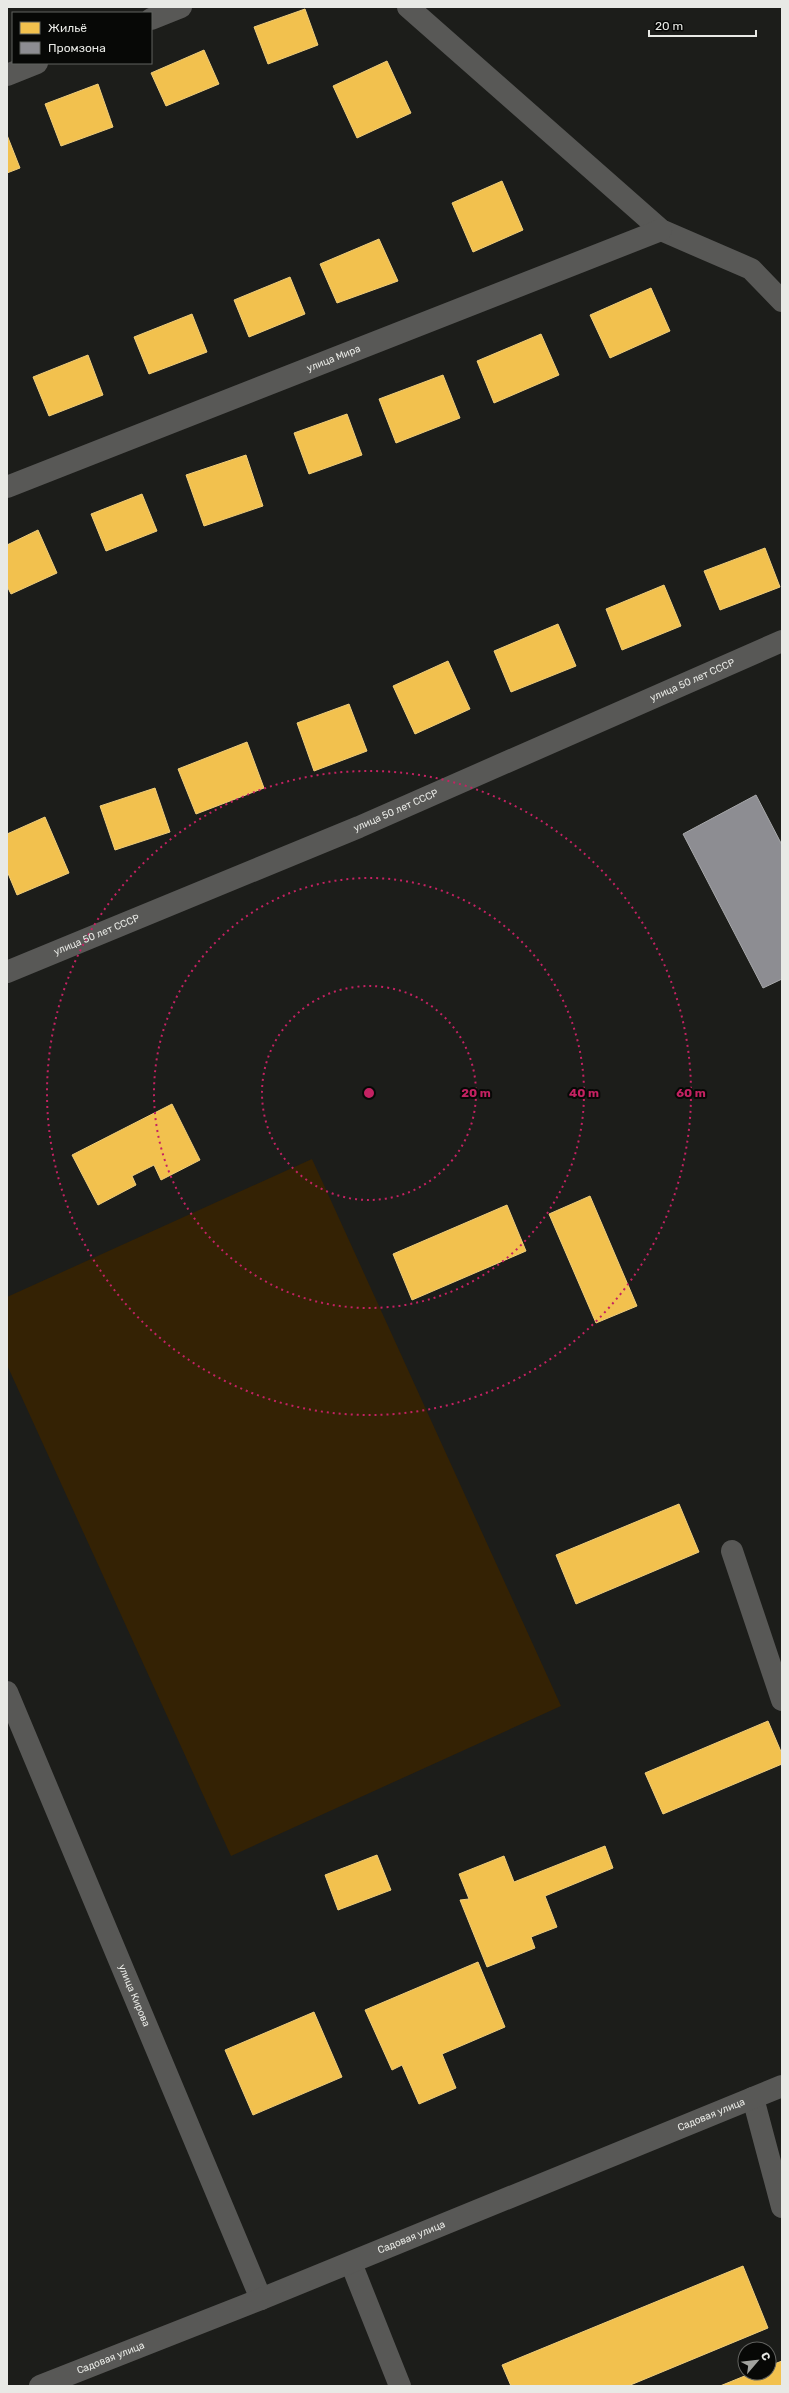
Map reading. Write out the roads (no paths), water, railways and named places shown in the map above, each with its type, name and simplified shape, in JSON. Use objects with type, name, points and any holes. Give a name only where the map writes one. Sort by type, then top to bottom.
[{"type":"street","points":[[152,19],[181,7]]},
{"type":"street","points":[[408,7],[661,230],[751,269],[782,301]]},
{"type":"street","points":[[7,75],[34,64]]},
{"type":"street","name":"улица Мира","points":[[7,487],[661,230]]},
{"type":"street","name":"улица 50 лет СССР","points":[[7,972],[359,827],[782,641]]},
{"type":"street","points":[[732,1551],[782,1700]]},
{"type":"street","name":"улица Кирова","points":[[7,1692],[15,1737],[262,2299]]},
{"type":"street","name":"Садовая улица","points":[[40,2386],[262,2299],[782,2086]]},
{"type":"street","points":[[753,2098],[782,2207]]},
{"type":"street","points":[[351,2263],[400,2386]]}]
